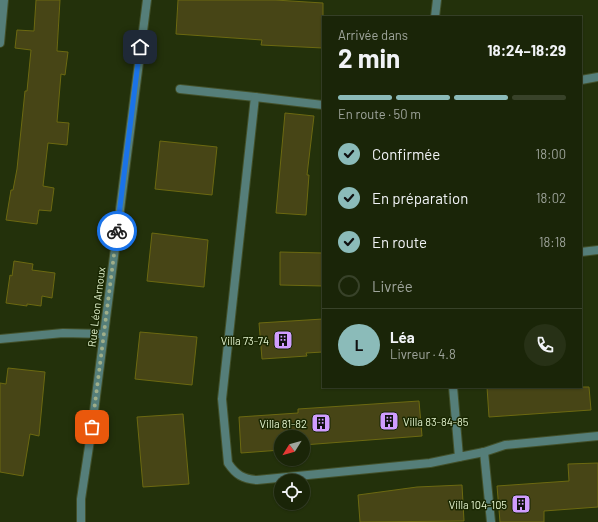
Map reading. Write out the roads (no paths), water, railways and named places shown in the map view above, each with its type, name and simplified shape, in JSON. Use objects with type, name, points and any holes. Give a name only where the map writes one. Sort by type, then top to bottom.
[{"type":"street","points":[[0,43],[4,0]]},
{"type":"street","name":"Rue Léon Arnoux","points":[[82,522],[81,499],[147,0]]},
{"type":"street","points":[[435,16],[437,0]]},
{"type":"street","points":[[582,80],[598,77]]},
{"type":"street","points":[[180,89],[322,105]]},
{"type":"street","points":[[255,97],[222,399],[228,463],[234,472],[246,479],[257,480],[430,463],[484,452],[505,445],[598,436]]},
{"type":"street","points":[[582,252],[598,250]]},
{"type":"street","points":[[0,339],[63,333],[104,334]]},
{"type":"street","points":[[454,388],[459,457]]},
{"type":"street","points":[[484,452],[491,522]]},
{"type":"place","name":"Villa 73-74","points":[[283,340]]},
{"type":"place","name":"Villa 83-84-85","points":[[389,421]]},
{"type":"place","name":"Villa 81-82","points":[[321,423]]},
{"type":"place","name":"Villa 104-105","points":[[521,504]]}]
